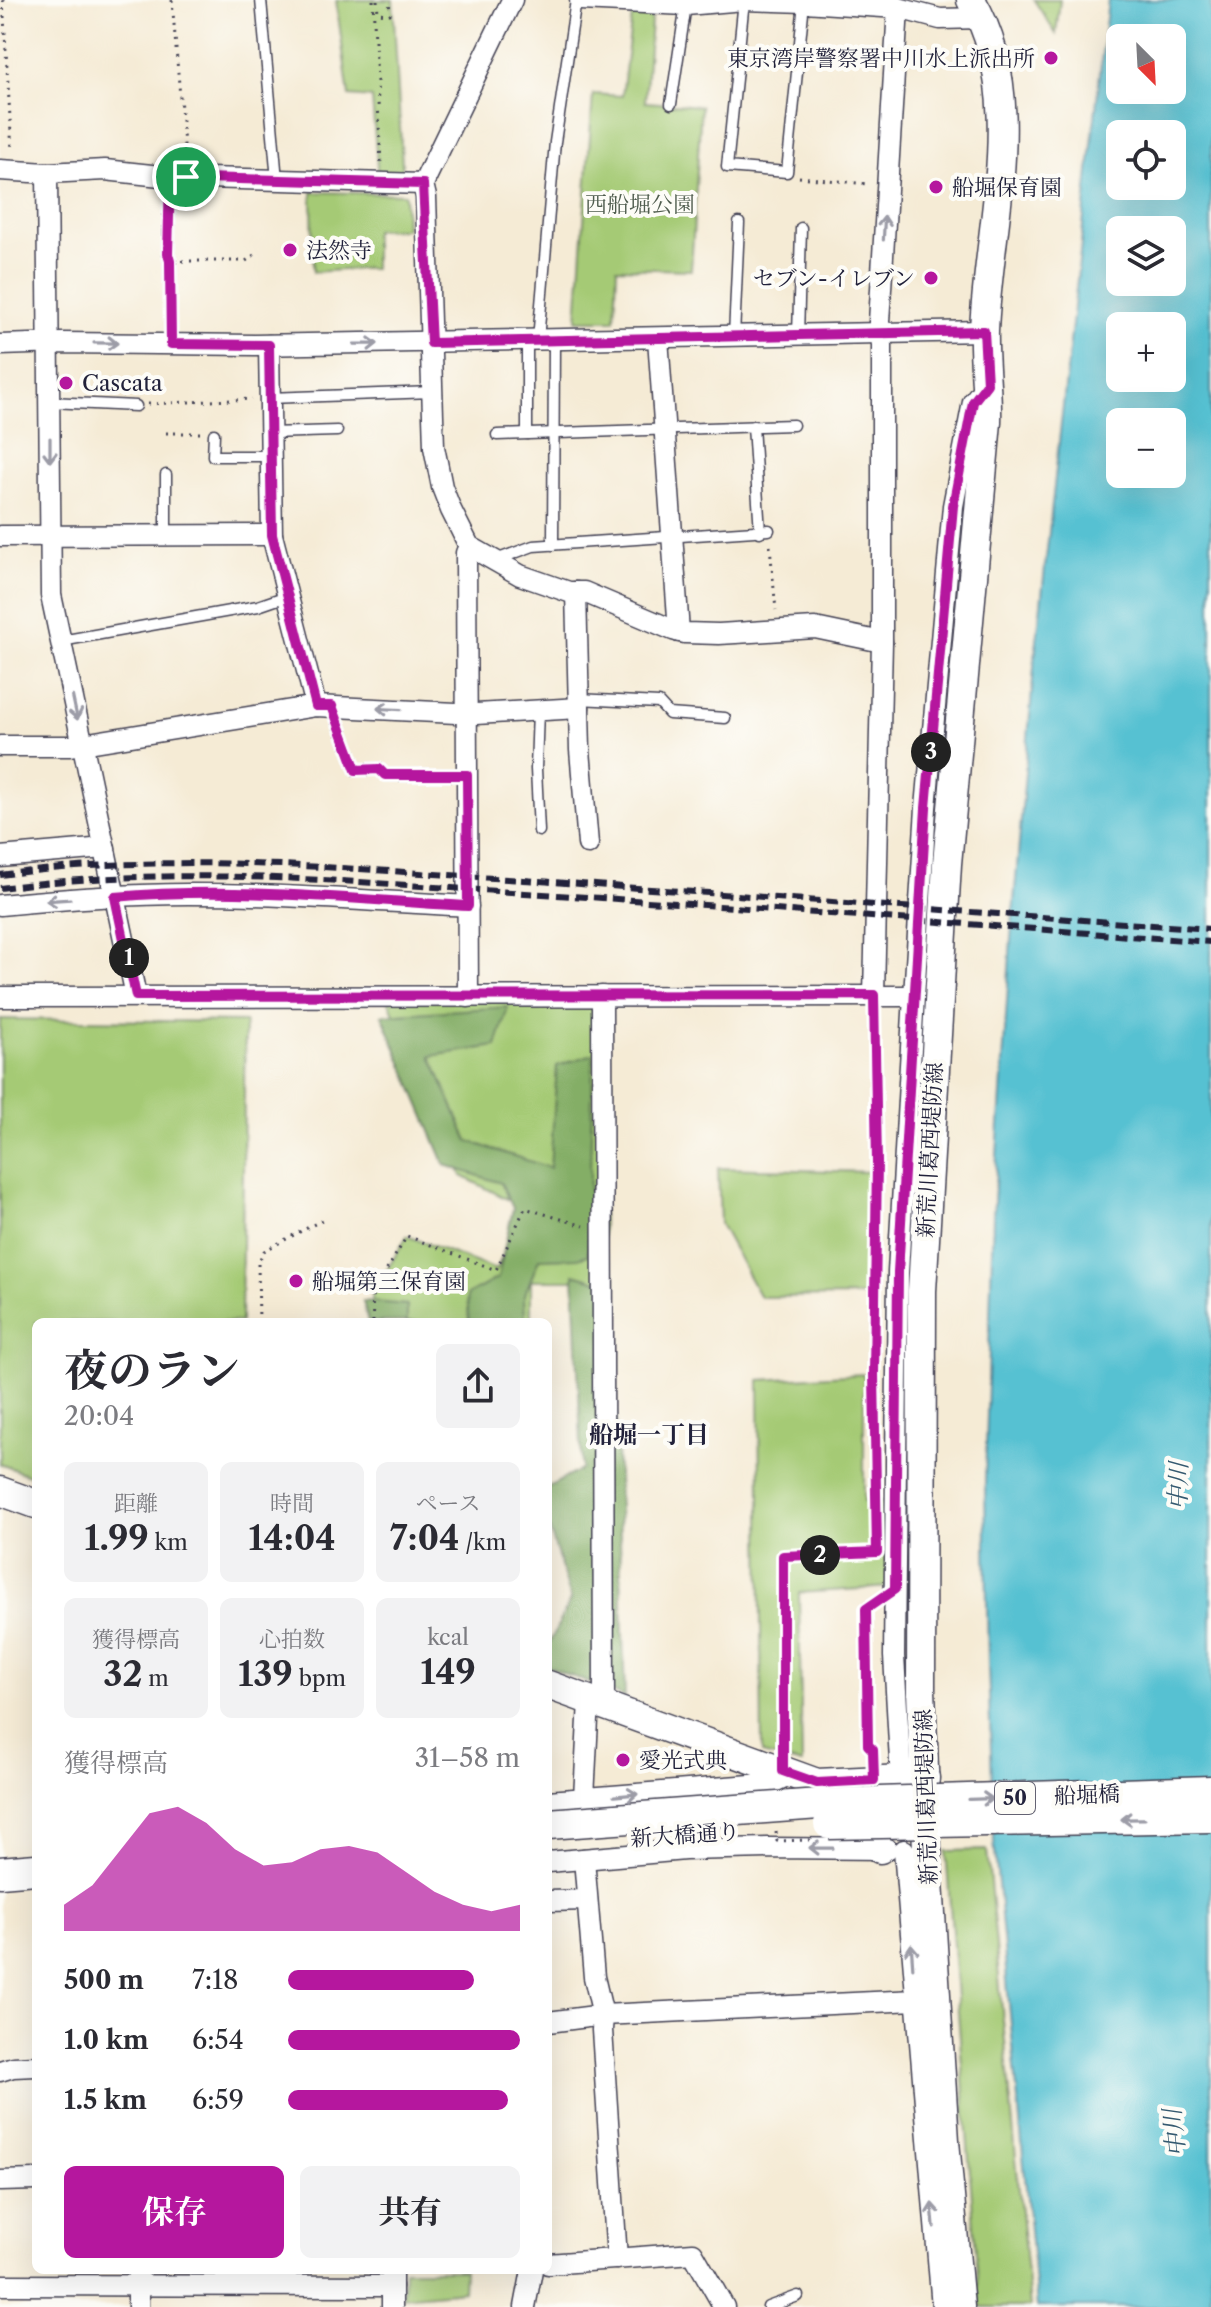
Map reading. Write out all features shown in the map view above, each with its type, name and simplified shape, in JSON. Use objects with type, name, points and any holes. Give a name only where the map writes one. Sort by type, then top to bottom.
[{"type":"main road","name":"新荒川葛西堤防線","points":[[941,2304],[945,2141],[904,1849],[900,1779],[921,1689],[922,1291],[947,864],[987,422],[984,331],[1000,160],[1001,89],[976,9]]},
{"type":"main road","points":[[0,1491],[32,1503]]},
{"type":"main road","points":[[552,1686],[806,1791],[904,1849]]},
{"type":"main road","points":[[806,1791],[900,1779]]},
{"type":"main road","name":"船堀橋","points":[[806,1791],[1211,1791]]},
{"type":"main road","name":"船堀橋","points":[[806,1791],[1211,1817]]},
{"type":"main road","name":"新大橋通り","points":[[552,1823],[806,1791]]},
{"type":"main road","name":"新大橋通り","points":[[552,1844],[806,1791]]},
{"type":"main road","points":[[0,1872],[32,1869]]},
{"type":"main road","points":[[0,1891],[32,1888]]},
{"type":"street","points":[[512,0],[423,184],[434,447],[442,487],[469,546],[520,575],[569,592],[584,592],[679,632],[719,634],[815,628],[882,642]]},
{"type":"street","points":[[578,0],[686,5],[744,0],[804,2],[898,8],[940,19],[976,9]]},
{"type":"street","points":[[874,995],[882,642],[879,322],[898,8]]},
{"type":"street","points":[[6,170],[47,173],[105,170],[178,177],[423,184]]},
{"type":"street","points":[[47,173],[51,595],[136,996]]},
{"type":"street","points":[[0,345],[431,343],[984,331]]},
{"type":"street","points":[[658,338],[679,632]]},
{"type":"street","points":[[269,345],[272,535],[287,596],[324,706]]},
{"type":"street","points":[[900,1779],[894,1656],[898,1272],[914,996],[926,808],[953,506],[973,402],[987,384]]},
{"type":"street","points":[[0,536],[272,535]]},
{"type":"street","points":[[468,997],[466,553],[469,546]]},
{"type":"street","points":[[576,592],[578,703],[588,844]]},
{"type":"street","points":[[0,746],[83,744],[324,706],[467,713],[538,710],[578,703]]},
{"type":"street","points":[[0,857],[105,848]]},
{"type":"street","points":[[0,905],[115,897],[253,894],[468,906]]},
{"type":"street","points":[[584,1798],[597,1703],[603,1231],[602,996]]},
{"type":"street","points":[[0,997],[914,996]]},
{"type":"street","points":[[552,1801],[774,1782],[806,1791]]},
{"type":"street","points":[[552,1862],[685,1850],[904,1849],[941,2304]]},
{"type":"street","points":[[584,1859],[594,1977],[603,2015],[617,2259]]},
{"type":"street","points":[[552,1901],[587,1900]]},
{"type":"street","points":[[552,2021],[603,2015],[916,2000]]},
{"type":"street","points":[[0,2071],[32,2066]]},
{"type":"street","points":[[0,2181],[32,2180]]},
{"type":"street","points":[[552,2264],[693,2253],[724,2307]]},
{"type":"street","points":[[525,2307],[531,2274]]},
{"type":"street","points":[[138,2278],[138,2307]]},
{"type":"street","points":[[0,2285],[138,2278],[392,2278],[392,2307]]},
{"type":"lane","points":[[261,0],[277,180]]},
{"type":"lane","points":[[527,434],[540,341],[555,142],[578,0]]},
{"type":"lane","points":[[744,0],[727,167],[787,172],[804,2]]},
{"type":"lane","points":[[671,104],[686,5]]},
{"type":"lane","points":[[171,344],[168,254],[178,177]]},
{"type":"lane","points":[[734,337],[739,223]]},
{"type":"lane","points":[[798,336],[801,228]]},
{"type":"lane","points":[[540,341],[554,433],[553,545]]},
{"type":"lane","points":[[269,398],[433,392]]},
{"type":"lane","points":[[50,402],[136,406]]},
{"type":"lane","points":[[497,435],[793,425]]},
{"type":"lane","points":[[496,560],[533,546],[764,531],[753,426]]},
{"type":"lane","points":[[269,433],[337,431]]},
{"type":"lane","points":[[214,434],[213,456],[270,456]]},
{"type":"lane","points":[[166,475],[166,536]]},
{"type":"lane","points":[[61,641],[258,606],[287,596]]},
{"type":"lane","points":[[578,703],[659,703],[669,714],[725,718]]},
{"type":"lane","points":[[324,706],[356,770],[379,769],[385,775],[467,775]]},
{"type":"lane","points":[[538,710],[536,769],[539,831]]},
{"type":"lane","points":[[768,2307],[798,2296]]},
{"type":"path","points":[[3,0],[6,170]]},
{"type":"path","points":[[172,0],[178,177]]},
{"type":"path","points":[[375,0],[378,13],[390,14],[389,0]]},
{"type":"path","points":[[375,0],[381,183]]},
{"type":"path","points":[[787,172],[789,176],[887,186]]},
{"type":"path","points":[[170,261],[246,261],[258,252]]},
{"type":"path","points":[[136,406],[269,398]]},
{"type":"path","points":[[166,433],[214,434]]},
{"type":"path","points":[[764,531],[778,630]]},
{"type":"path","points":[[874,995],[877,1162],[875,1448]]},
{"type":"path","points":[[373,1318],[372,1295],[407,1236],[496,1270],[525,1208],[603,1231]]},
{"type":"path","points":[[259,1318],[258,1263],[264,1251],[322,1220]]},
{"type":"path","points":[[806,1791],[783,1556],[895,1552]]},
{"type":"path","points":[[895,1589],[866,1609],[868,1745],[900,1779]]},
{"type":"green space","points":[[336,0],[393,0],[403,181],[378,180],[372,98],[349,96]]},
{"type":"green space","points":[[1034,0],[1060,0],[1056,34]]},
{"type":"green space","name":"西船堀公園","points":[[633,7],[652,8],[645,102],[701,106],[691,270],[617,268],[615,320],[577,320],[593,94],[622,96]]},
{"type":"green space","points":[[312,192],[405,194],[406,229],[374,230],[374,268],[313,272]]},
{"type":"green space","points":[[602,996],[603,1280],[531,1280],[531,1318],[373,1318],[372,1295],[407,1236],[496,1270],[525,1208],[462,1176],[387,997]]},
{"type":"green space","points":[[508,1007],[496,1046],[431,1056],[468,1141],[550,1168],[557,1066],[593,1054],[588,1255],[539,1259],[524,1296],[525,1318],[469,1318],[467,1295],[498,1278],[513,1208],[501,1183],[445,1165],[382,1015]]},
{"type":"green space","points":[[0,1019],[245,1022],[241,1318],[32,1318],[32,1476],[0,1464]]},
{"type":"green space","points":[[718,1168],[871,1172],[870,1296],[760,1297],[720,1224]]},
{"type":"green space","points":[[574,1274],[612,1285],[625,1697],[552,1669],[552,1638],[571,1599],[552,1537],[552,1485],[582,1469]]},
{"type":"green space","points":[[363,1301],[407,1305],[407,1318],[367,1318]]},
{"type":"green space","points":[[864,1374],[864,1501],[888,1501],[890,1587],[799,1593],[802,1764],[762,1754],[759,1380]]},
{"type":"green space","points":[[987,1850],[1030,2307],[980,2307],[946,1851]]},
{"type":"green space","points":[[404,2274],[464,2274],[463,2291],[403,2297]]},
{"type":"water","name":"中川","points":[[1108,0],[1211,0],[1211,2307],[1037,2307],[994,1840],[988,1665],[985,1482],[993,1217],[1011,938],[1034,667]]},
{"type":"railway","points":[[0,875],[131,864],[262,864],[1211,929]]},
{"type":"railway","points":[[0,888],[128,877],[256,877],[1211,942]]},
{"type":"place","name":"東京湾岸警察署中川水上派出所","points":[[1051,58]]},
{"type":"place","name":"船堀保育園","points":[[936,187]]},
{"type":"place","name":"法然寺","points":[[290,250]]},
{"type":"place","name":"セブン-イレブン","points":[[931,278]]},
{"type":"place","name":"Cascata","points":[[66,383]]},
{"type":"place","name":"船堀第三保育園","points":[[296,1281]]},
{"type":"place","name":"愛光式典","points":[[623,1760]]},
{"type":"district","name":"船堀一丁目","points":[[649,1434]]},
{"type":"route","points":[[170,177],[186,177],[423,184],[431,343],[984,331],[987,384],[973,402],[953,506],[926,808],[898,1272],[895,1589],[866,1609],[868,1745],[873,1750],[874,1780],[817,1783],[783,1771],[783,1556],[877,1552],[874,995],[136,996],[115,897],[253,894],[468,906],[467,775],[385,775],[379,769],[356,770],[332,706],[316,706],[270,525],[269,345],[171,344],[168,254],[170,177]]}]
